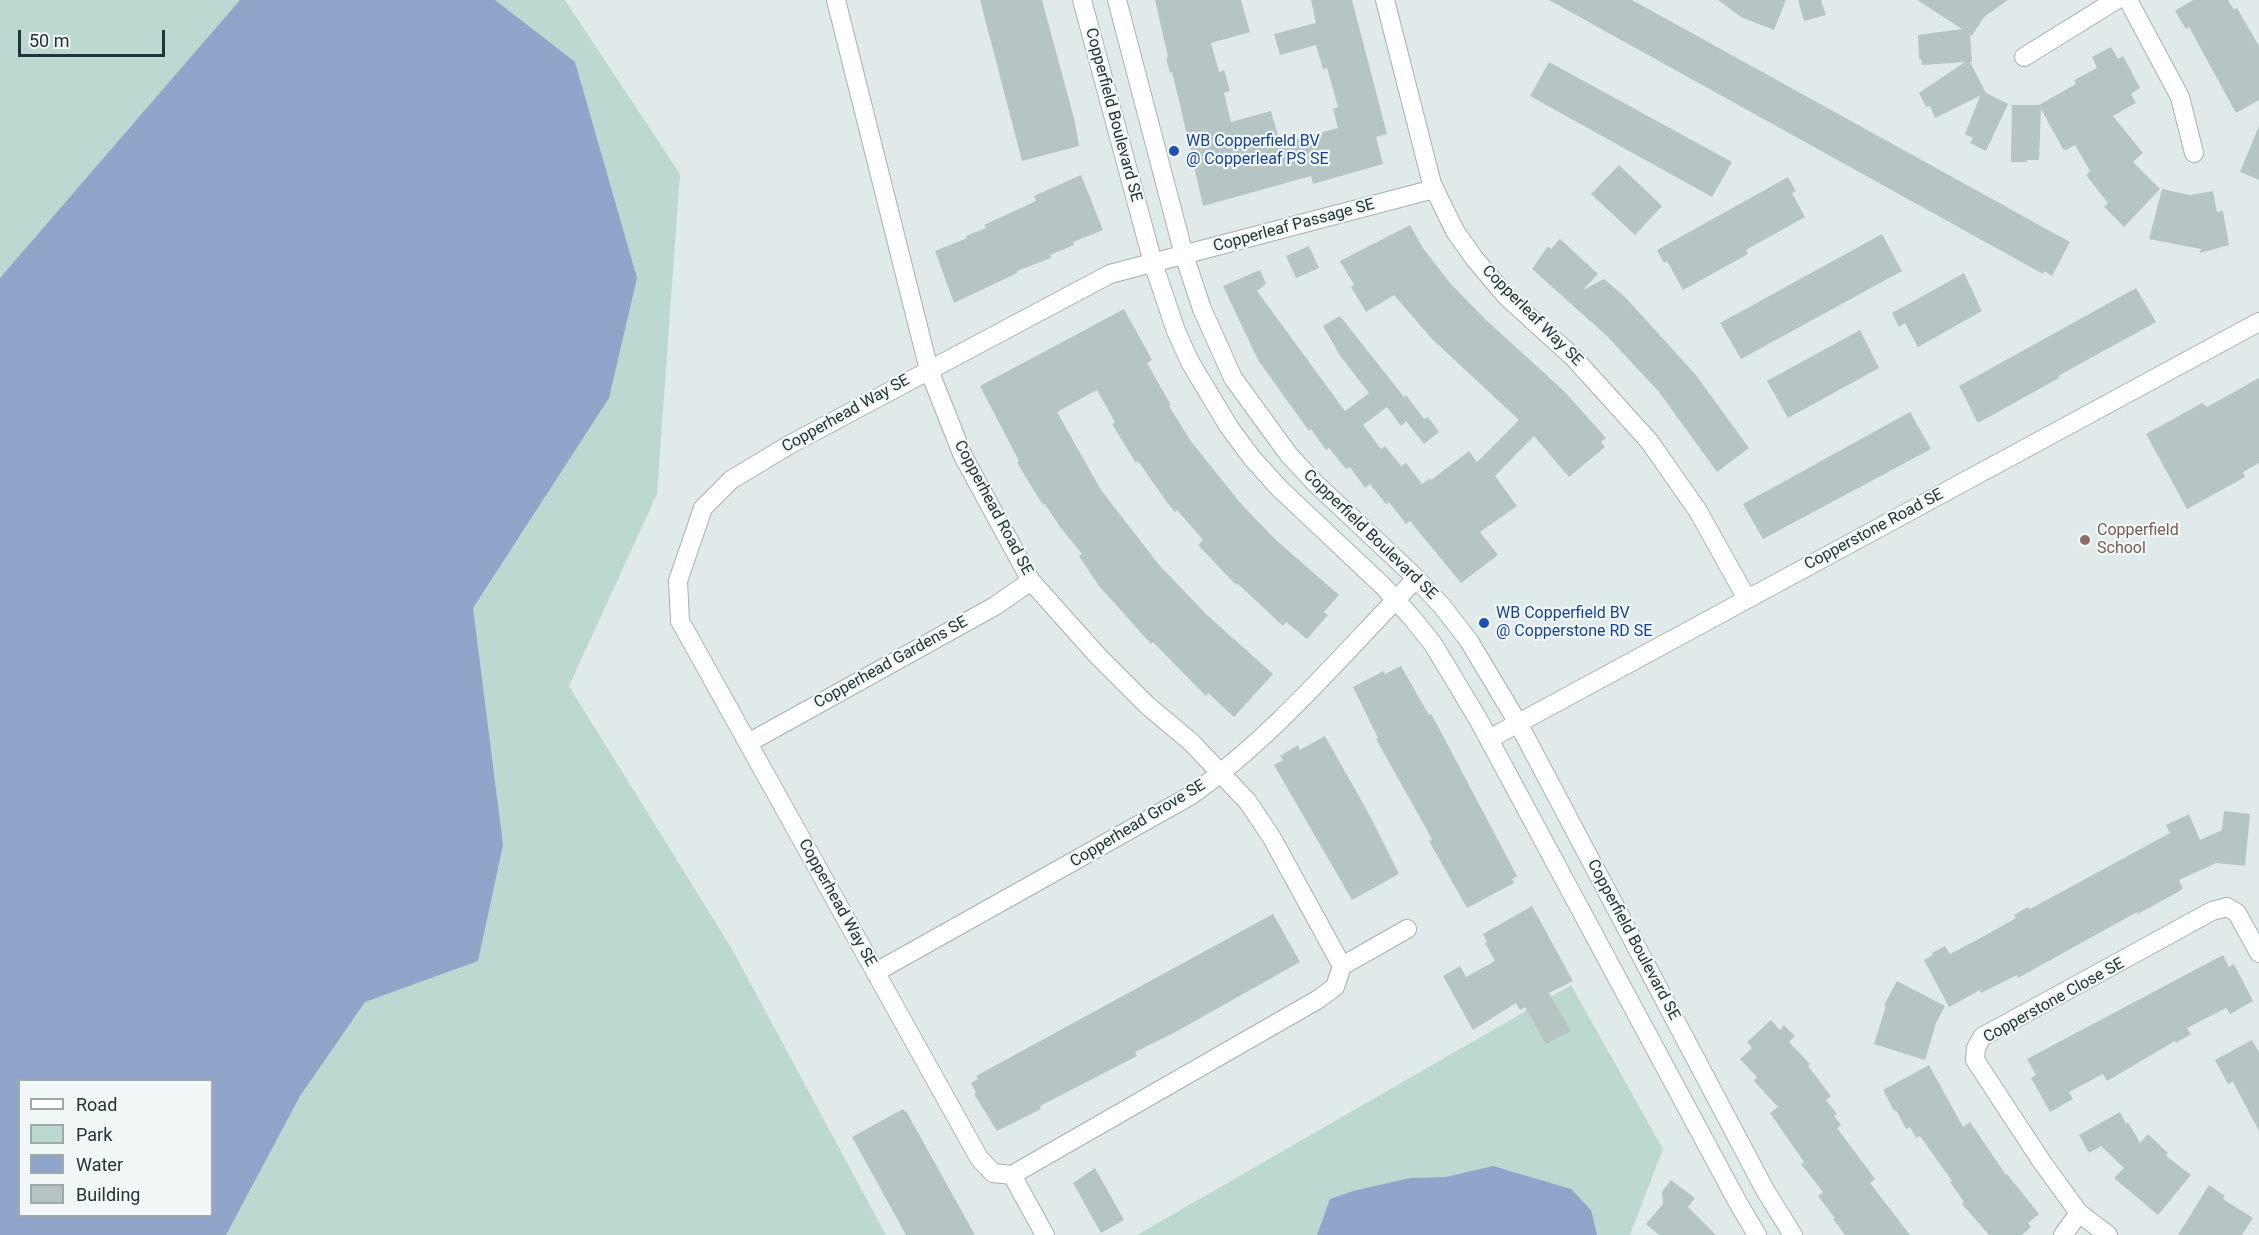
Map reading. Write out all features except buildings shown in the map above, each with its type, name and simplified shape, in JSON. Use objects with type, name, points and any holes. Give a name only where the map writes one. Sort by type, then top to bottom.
[{"type":"street","name":"Copperhead Road SE","points":[[836,0],[928,370],[963,456],[1031,581],[1097,655],[1148,706],[1191,742],[1221,775]]},
{"type":"street","name":"Copperfield Boulevard SE","points":[[1082,0],[1153,263],[1176,332],[1190,362],[1229,427],[1252,458],[1280,489],[1396,599],[1432,644],[1489,739],[1757,1235]]},
{"type":"street","name":"Copperfield Boulevard SE","points":[[1117,0],[1184,255],[1217,346],[1233,378],[1289,455],[1315,483],[1416,579],[1442,606],[1469,641],[1518,723],[1765,1190],[1793,1235]]},
{"type":"street","name":"Copperleaf Way SE","points":[[1385,0],[1434,189],[1455,231],[1506,296],[1574,357],[1649,441],[1698,511],[1747,599]]},
{"type":"street","points":[[2024,57],[2116,0]]},
{"type":"street","points":[[2128,0],[2181,97],[2194,153]]},
{"type":"street","name":"Copperleaf Passage SE","points":[[1153,263],[1434,189]]},
{"type":"street","name":"Copperhead Way SE","points":[[1012,1175],[993,1173],[979,1158],[680,621],[678,581],[703,508],[731,480],[789,445],[1110,274],[1153,263]]},
{"type":"street","name":"Copperstone Road SE","points":[[1489,739],[2259,322]]},
{"type":"street","name":"Copperhead Grove SE","points":[[876,972],[1047,878],[1190,796],[1221,775],[1293,708],[1416,579]]},
{"type":"street","name":"Copperhead Gardens SE","points":[[748,743],[995,606],[1031,581]]},
{"type":"street","points":[[1221,775],[1248,802],[1272,838],[1342,966]]},
{"type":"street","name":"Copperstone Close SE","points":[[2104,1234],[2079,1214],[1975,1060],[1976,1048],[1982,1037],[2212,911],[2227,907],[2237,913],[2259,953]]},
{"type":"street","points":[[1045,1235],[1012,1175],[1317,1000],[1335,987],[1342,966],[1407,929]]},
{"type":"street","points":[[2063,1235],[2079,1214]]},
{"type":"green space","points":[[0,0],[565,0],[680,174],[657,494],[569,686],[732,949],[886,1235],[0,1235]]},
{"type":"green space","points":[[1571,985],[1663,1149],[1630,1235],[1137,1235]]},
{"type":"water","points":[[240,0],[495,0],[575,62],[637,278],[609,398],[473,608],[503,845],[478,961],[365,1002],[300,1096],[226,1235],[0,1235],[0,278]]},
{"type":"water","points":[[1493,1166],[1571,1189],[1591,1210],[1597,1235],[1317,1235],[1330,1199],[1353,1191],[1410,1178],[1446,1177]]},
{"type":"place","name":"WB Copperfield BV @ Copperleaf PS SE","points":[[1174,151]]},
{"type":"place","name":"Copperfield School","points":[[2085,540]]},
{"type":"place","name":"WB Copperfield BV @ Copperstone RD SE","points":[[1484,623]]}]
